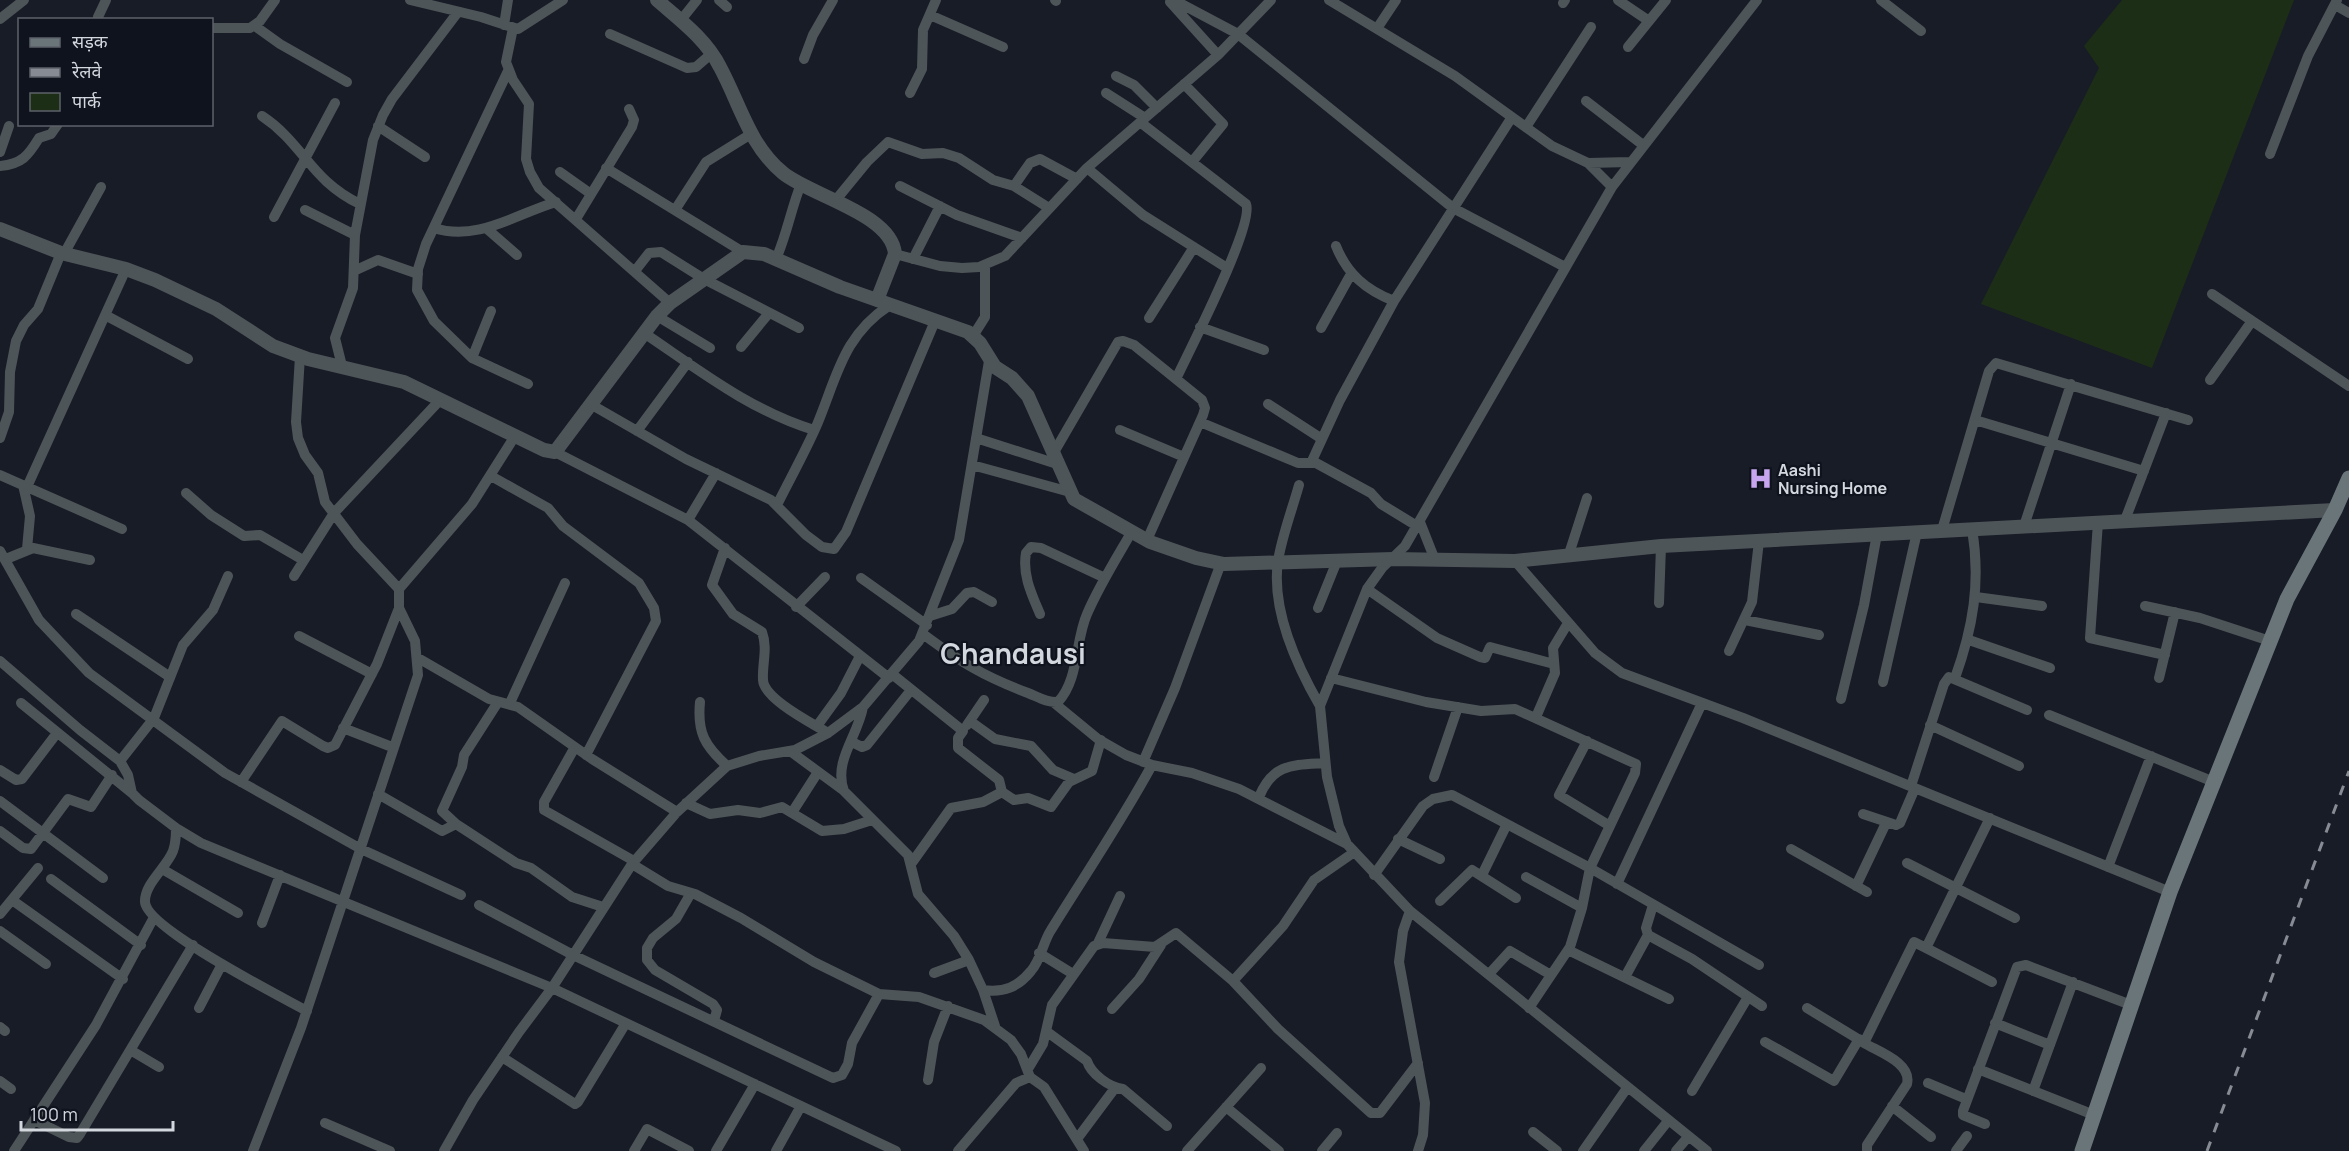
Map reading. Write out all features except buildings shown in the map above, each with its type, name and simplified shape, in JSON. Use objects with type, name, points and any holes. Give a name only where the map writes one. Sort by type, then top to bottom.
[{"type":"main road","points":[[2082,1151],[2170,892],[2287,599],[2335,510],[2349,477]]},
{"type":"street","points":[[0,19],[23,0]]},
{"type":"street","points":[[98,17],[106,0]]},
{"type":"street","points":[[410,0],[508,27],[522,28],[563,0]]},
{"type":"street","points":[[508,0],[508,71],[529,104],[525,146],[530,172],[539,188],[670,303]]},
{"type":"street","points":[[657,0],[695,33],[711,54],[719,65],[751,134],[783,172],[801,184],[857,212],[879,227],[890,238],[895,255],[884,302],[842,356],[814,430],[777,505]]},
{"type":"street","points":[[681,20],[697,0]]},
{"type":"street","points":[[804,59],[813,35],[833,0]]},
{"type":"street","points":[[910,93],[922,69],[923,30],[936,0]]},
{"type":"street","points":[[1168,0],[1187,18],[1218,56]]},
{"type":"street","points":[[1174,0],[1238,34],[1453,208],[1566,267]]},
{"type":"street","points":[[895,255],[940,266],[962,268],[986,265],[1005,256],[1087,168],[1218,56],[1271,0]]},
{"type":"street","points":[[1329,0],[1378,27],[1455,76],[1552,146],[1588,163],[1612,187]]},
{"type":"street","points":[[1378,27],[1396,0]]},
{"type":"street","points":[[1618,0],[1649,21]]},
{"type":"street","points":[[1628,48],[1666,0]]},
{"type":"street","points":[[1881,0],[1921,31]]},
{"type":"street","points":[[213,28],[255,26],[272,1]]},
{"type":"street","points":[[1320,706],[1367,589],[1382,568],[1406,546],[1612,187],[1750,2]]},
{"type":"street","points":[[2270,154],[2308,56],[2336,3],[2349,13]]},
{"type":"street","points":[[342,366],[335,338],[353,288],[356,270],[355,235],[378,126],[382,115],[408,75],[458,12]]},
{"type":"street","points":[[930,15],[1003,47]]},
{"type":"street","points":[[255,26],[280,44],[347,82]]},
{"type":"street","points":[[1526,127],[1591,27]]},
{"type":"street","points":[[610,34],[687,68],[696,67],[711,54]]},
{"type":"street","points":[[508,71],[426,244],[418,274],[417,290],[422,303],[434,321],[472,358],[528,384]]},
{"type":"street","points":[[1116,76],[1134,85],[1157,108]]},
{"type":"street","points":[[1184,84],[1223,124],[1192,162]]},
{"type":"street","points":[[1106,93],[1143,120],[1248,209],[1247,221],[1227,268],[1176,378]]},
{"type":"street","points":[[1586,101],[1644,144]]},
{"type":"street","points":[[274,217],[335,103]]},
{"type":"street","points":[[576,219],[634,120],[629,110]]},
{"type":"street","points":[[262,116],[285,134],[303,159],[326,184],[339,194],[360,204]]},
{"type":"street","points":[[1311,463],[1394,301],[1512,117]]},
{"type":"street","points":[[0,152],[9,126]]},
{"type":"street","points":[[0,166],[20,163],[27,158],[39,138],[51,134],[57,126]]},
{"type":"street","points":[[378,126],[425,158]]},
{"type":"street","points":[[675,210],[706,162],[751,134]]},
{"type":"street","points":[[835,201],[867,162],[888,142],[922,154],[950,154],[993,180],[1014,186],[1049,208]]},
{"type":"street","points":[[1014,186],[1030,163],[1040,159],[1077,179]]},
{"type":"street","points":[[1588,163],[1630,162]]},
{"type":"street","points":[[606,168],[743,252]]},
{"type":"street","points":[[1087,168],[1143,215],[1227,268]]},
{"type":"street","points":[[560,172],[591,194]]},
{"type":"street","points":[[776,259],[787,234],[789,214],[801,184]]},
{"type":"street","points":[[900,186],[985,226],[1022,238]]},
{"type":"street","points":[[0,438],[9,412],[10,372],[15,341],[38,309],[62,253],[101,187]]},
{"type":"street","points":[[434,228],[460,234],[486,228],[556,202]]},
{"type":"street","points":[[913,259],[940,206]]},
{"type":"street","points":[[305,210],[355,235]]},
{"type":"street","points":[[486,228],[516,255]]},
{"type":"street","points":[[0,229],[62,253],[126,269],[180,291],[216,309],[273,346],[300,356],[404,382],[544,450],[555,452],[688,520],[860,656],[966,726],[995,739],[1031,746],[1053,770],[1074,779]]},
{"type":"street","points":[[1336,246],[1351,274],[1364,286],[1394,301]]},
{"type":"street","points":[[1149,318],[1194,248]]},
{"type":"street","points":[[635,271],[649,254],[654,251],[661,252],[704,279],[799,328]]},
{"type":"street","points":[[555,452],[657,316],[670,303],[743,252],[755,251],[973,336],[980,343],[989,361],[1019,385],[1028,396],[1070,492],[1084,506],[1147,540],[1196,558],[1221,563],[1393,559],[1515,561],[1661,546],[2335,510]]},
{"type":"street","points":[[356,270],[378,260],[418,274]]},
{"type":"street","points":[[973,336],[985,317],[986,265]]},
{"type":"street","points":[[27,549],[30,516],[25,486],[126,269]]},
{"type":"street","points":[[1322,328],[1351,274]]},
{"type":"street","points":[[2212,294],[2349,386]]},
{"type":"street","points":[[472,358],[491,311]]},
{"type":"street","points":[[741,347],[770,313]]},
{"type":"street","points":[[105,315],[188,359]]},
{"type":"street","points":[[657,316],[710,348]]},
{"type":"street","points":[[592,405],[716,473],[764,496],[777,505],[806,535],[822,547],[834,549],[840,544],[935,321]]},
{"type":"street","points":[[2210,380],[2252,321]]},
{"type":"street","points":[[1200,327],[1264,350]]},
{"type":"street","points":[[644,333],[748,402],[786,422],[814,430]]},
{"type":"street","points":[[1055,459],[1118,342],[1129,342],[1176,378],[1205,404],[1200,422],[1147,540]]},
{"type":"street","points":[[300,356],[296,396],[298,438],[305,455],[318,473],[325,502],[373,564],[399,589]]},
{"type":"street","points":[[444,1151],[502,1057],[552,988],[633,862],[676,812],[727,766],[804,747],[828,733],[863,707],[890,676],[927,625],[959,540],[989,361]]},
{"type":"street","points":[[637,430],[688,362]]},
{"type":"street","points":[[1942,530],[1989,371],[1996,363],[2188,420]]},
{"type":"street","points":[[2024,526],[2071,384]]},
{"type":"street","points":[[294,576],[334,513],[441,399]]},
{"type":"street","points":[[1268,404],[1322,439]]},
{"type":"street","points":[[2125,520],[2166,413]]},
{"type":"street","points":[[1975,420],[2144,471]]},
{"type":"street","points":[[1200,422],[1298,463],[1311,463],[1371,493],[1381,504],[1418,524],[1435,560]]},
{"type":"street","points":[[1120,430],[1184,457]]},
{"type":"street","points":[[241,782],[282,721],[328,748],[335,745],[372,674],[399,608],[399,589],[472,504],[515,436]]},
{"type":"street","points":[[976,438],[1055,459]]},
{"type":"street","points":[[972,465],[1070,492]]},
{"type":"street","points":[[688,520],[716,473]]},
{"type":"street","points":[[0,475],[122,529]]},
{"type":"street","points":[[491,476],[548,508],[563,526],[639,583],[654,608],[656,621],[586,755]]},
{"type":"street","points":[[1299,485],[1278,562],[1280,601],[1299,669],[1320,706],[1325,763],[1339,826],[1350,848],[1410,911],[1707,1151]]},
{"type":"street","points":[[186,493],[211,515],[244,536],[260,535],[303,560]]},
{"type":"street","points":[[1568,557],[1587,498]]},
{"type":"street","points":[[2097,522],[2090,638],[2165,655]]},
{"type":"street","points":[[1955,678],[1969,640],[1976,597],[1977,566],[1972,529]]},
{"type":"street","points":[[1883,681],[1917,532]]},
{"type":"street","points":[[1053,702],[1058,702],[1064,695],[1081,631],[1105,578],[1131,533]]},
{"type":"street","points":[[1841,699],[1864,605],[1877,534]]},
{"type":"street","points":[[1729,651],[1752,602],[1759,541]]},
{"type":"street","points":[[1659,603],[1661,546]]},
{"type":"street","points":[[1040,614],[1029,589],[1025,568],[1026,553],[1031,547],[1041,548],[1105,578]]},
{"type":"street","points":[[90,560],[45,548],[27,549],[3,555],[39,620],[51,635],[89,673],[154,718],[212,765],[361,849],[461,895]]},
{"type":"street","points":[[724,548],[712,579],[714,591],[733,614],[762,632],[765,646],[763,677],[766,689],[777,700],[828,733]]},
{"type":"street","points":[[1318,608],[1337,561]]},
{"type":"street","points":[[1515,561],[1595,653],[1622,673],[1913,787],[2170,892]]},
{"type":"street","points":[[983,990],[1002,992],[1011,988],[1032,970],[1046,938],[1115,832],[1147,764],[1221,563]]},
{"type":"street","points":[[120,761],[154,718],[183,645],[213,610],[228,576]]},
{"type":"street","points":[[796,607],[825,577]]},
{"type":"street","points":[[861,578],[927,625],[963,664],[987,678],[1053,702],[1101,740],[1147,764],[1192,773],[1259,797],[1350,848]]},
{"type":"street","points":[[510,703],[566,583]]},
{"type":"street","points":[[1367,589],[1437,638],[1480,657],[1485,658],[1489,649],[1494,648],[1554,664]]},
{"type":"street","points":[[927,625],[952,609],[967,593],[974,592],[992,602]]},
{"type":"street","points":[[1976,597],[2042,606]]},
{"type":"street","points":[[2145,606],[2175,612],[2270,641]]},
{"type":"street","points":[[253,1151],[307,1011],[392,747],[414,690],[418,675],[415,640],[399,608]]},
{"type":"street","points":[[2159,678],[2175,612]]},
{"type":"street","points":[[76,614],[170,677]]},
{"type":"street","points":[[1744,620],[1819,635]]},
{"type":"street","points":[[1536,717],[1555,673],[1553,648],[1568,623]]},
{"type":"street","points":[[299,636],[372,674]]},
{"type":"street","points":[[1969,640],[2050,668]]},
{"type":"street","points":[[817,726],[841,693],[860,656]]},
{"type":"street","points":[[418,658],[476,692],[498,702],[510,703],[676,812]]},
{"type":"street","points":[[0,661],[120,761],[128,775],[131,791]]},
{"type":"street","points":[[1331,678],[1391,695],[1458,707],[1482,711],[1508,708],[1536,717],[1636,764],[1635,773],[1590,868],[1582,908],[1568,950],[1529,1008]]},
{"type":"street","points":[[1863,814],[1893,825],[1900,822],[1946,679],[1955,678],[2027,710]]},
{"type":"street","points":[[852,742],[862,747],[867,745],[911,690]]},
{"type":"street","points":[[984,700],[958,738],[958,748],[999,780],[1002,792],[1014,800],[1028,798],[1049,807],[1054,805],[1069,782],[1092,771],[1101,740]]},
{"type":"street","points":[[498,702],[464,756],[462,767],[442,811],[456,824],[516,863],[531,868],[572,897],[603,907]]},
{"type":"street","points":[[700,702],[701,733],[710,751],[727,766]]},
{"type":"street","points":[[21,703],[176,828],[201,843],[552,988],[896,1151]]},
{"type":"street","points":[[1617,884],[1702,703]]},
{"type":"street","points":[[844,791],[840,770],[863,707]]},
{"type":"street","points":[[1434,777],[1458,707]]},
{"type":"street","points":[[2049,715],[2214,782]]},
{"type":"street","points":[[1930,725],[2019,766]]},
{"type":"street","points":[[343,728],[392,747]]},
{"type":"street","points":[[2,775],[16,780],[22,779],[57,733]]},
{"type":"street","points":[[1587,741],[1559,795],[1610,826]]},
{"type":"street","points":[[575,747],[544,802],[544,810],[633,862],[668,886],[691,893],[741,918],[814,962],[879,994],[919,997],[948,1006],[995,1026],[1011,1040],[1029,1073],[1044,1087],[1080,1147],[1115,1088]]},
{"type":"street","points":[[790,751],[844,791],[903,849],[911,864],[918,894],[954,936],[969,960],[983,990],[995,1026]]},
{"type":"street","points":[[2108,867],[2151,756]]},
{"type":"street","points":[[1259,797],[1264,784],[1282,768],[1325,763]]},
{"type":"street","points":[[793,812],[818,772]]},
{"type":"street","points":[[0,831],[27,849],[34,846],[68,799],[73,799],[86,806],[94,804],[112,775]]},
{"type":"street","points":[[911,864],[951,808],[983,802],[1002,792]]},
{"type":"street","points":[[378,794],[442,831],[456,824]]},
{"type":"street","points":[[1374,874],[1423,806],[1445,796],[1460,797],[1759,965]]},
{"type":"street","points":[[0,801],[103,878]]},
{"type":"street","points":[[686,803],[710,814],[738,810],[760,813],[782,807],[822,831],[844,829],[872,820]]},
{"type":"street","points":[[1926,948],[1990,818]]},
{"type":"street","points":[[1856,886],[1886,823]]},
{"type":"street","points":[[1482,876],[1508,824]]},
{"type":"street","points":[[176,828],[173,851],[146,893],[145,902],[153,920],[222,964],[307,1011]]},
{"type":"street","points":[[1398,839],[1440,859]]},
{"type":"street","points":[[1233,981],[1283,926],[1314,880],[1350,848]]},
{"type":"street","points":[[1791,849],[1866,892]]},
{"type":"street","points":[[1907,863],[2015,918]]},
{"type":"street","points":[[0,914],[38,868]]},
{"type":"street","points":[[162,869],[238,913]]},
{"type":"street","points":[[1440,901],[1469,870],[1516,898]]},
{"type":"street","points":[[262,923],[280,875]]},
{"type":"street","points":[[1526,877],[1582,908]]},
{"type":"street","points":[[51,879],[141,945]]},
{"type":"street","points":[[691,893],[676,919],[653,938],[647,948],[647,960],[655,970],[713,1004],[717,1010],[714,1021]]},
{"type":"street","points":[[958,1151],[1016,1083],[1029,1073],[1042,1044],[1052,1005],[1098,943],[1120,896]]},
{"type":"street","points":[[12,900],[123,980]]},
{"type":"street","points":[[479,905],[573,955],[827,1076],[838,1078],[848,1064],[852,1043],[879,994]]},
{"type":"street","points":[[1625,977],[1648,935],[1646,928],[1653,905]]},
{"type":"street","points":[[1410,911],[1404,931],[1400,962],[1418,1063],[1425,1119],[1424,1135],[1418,1151]]},
{"type":"street","points":[[14,1151],[123,980],[153,920]]},
{"type":"street","points":[[1112,1009],[1139,979],[1161,945],[1176,933],[1233,981],[1278,1029],[1371,1113],[1380,1113],[1418,1063]]},
{"type":"street","points":[[1648,935],[1692,959],[1762,1006]]},
{"type":"street","points":[[2,937],[46,964]]},
{"type":"street","points":[[1765,1042],[1834,1081],[1861,1041],[1914,942],[1992,982]]},
{"type":"street","points":[[1098,943],[1150,947],[1161,945]]},
{"type":"street","points":[[34,1120],[69,1137],[77,1138],[132,1051],[193,945]]},
{"type":"street","points":[[1568,950],[1669,999]]},
{"type":"street","points":[[1489,974],[1510,951],[1551,975]]},
{"type":"street","points":[[1040,953],[1073,974]]},
{"type":"street","points":[[934,973],[969,960]]},
{"type":"street","points":[[199,1008],[222,964]]},
{"type":"street","points":[[1985,1124],[1963,1115],[1966,1099],[2014,972],[2020,965],[2073,982],[2131,1005]]},
{"type":"street","points":[[2033,1091],[2073,982]]},
{"type":"street","points":[[1692,1091],[1748,997]]},
{"type":"street","points":[[928,1080],[934,1042],[948,1006]]},
{"type":"street","points":[[1807,1008],[1904,1067],[1908,1072],[1907,1084],[1866,1145],[1867,1151]]},
{"type":"street","points":[[502,1057],[574,1104],[578,1102],[626,1023]]},
{"type":"street","points":[[1995,1023],[2050,1045]]},
{"type":"street","points":[[1046,1031],[1087,1061],[1089,1069],[1115,1088],[1123,1089],[1167,1126]]},
{"type":"street","points":[[132,1051],[159,1067]]},
{"type":"street","points":[[1187,1151],[1260,1068]]},
{"type":"street","points":[[1978,1069],[2094,1115]]},
{"type":"street","points":[[0,1081],[10,1089]]},
{"type":"street","points":[[1928,1083],[1966,1099]]},
{"type":"street","points":[[717,1151],[755,1084]]},
{"type":"street","points":[[1583,1151],[1627,1088]]},
{"type":"street","points":[[776,1151],[801,1106]]},
{"type":"street","points":[[1892,1106],[1931,1137]]},
{"type":"street","points":[[1226,1107],[1267,1147],[1280,1151]]},
{"type":"street","points":[[1644,1151],[1668,1121]]},
{"type":"street","points":[[325,1123],[390,1151]]},
{"type":"street","points":[[634,1151],[647,1129],[690,1151]]},
{"type":"street","points":[[1533,1132],[1557,1151]]},
{"type":"street","points":[[1322,1151],[1337,1133]]},
{"type":"street","points":[[1956,1151],[1967,1136]]},
{"type":"street","points":[[1676,1151],[1688,1137]]},
{"type":"green space","points":[[2122,0],[2294,0],[2152,368],[1981,304],[2099,68],[2084,46]]},
{"type":"railway","points":[[2207,1151],[2349,771]]},
{"type":"place","name":"Aashi Nursing Home","points":[[1760,479]]},
{"type":"district","name":"Chandausi","points":[[1013,654]]}]
